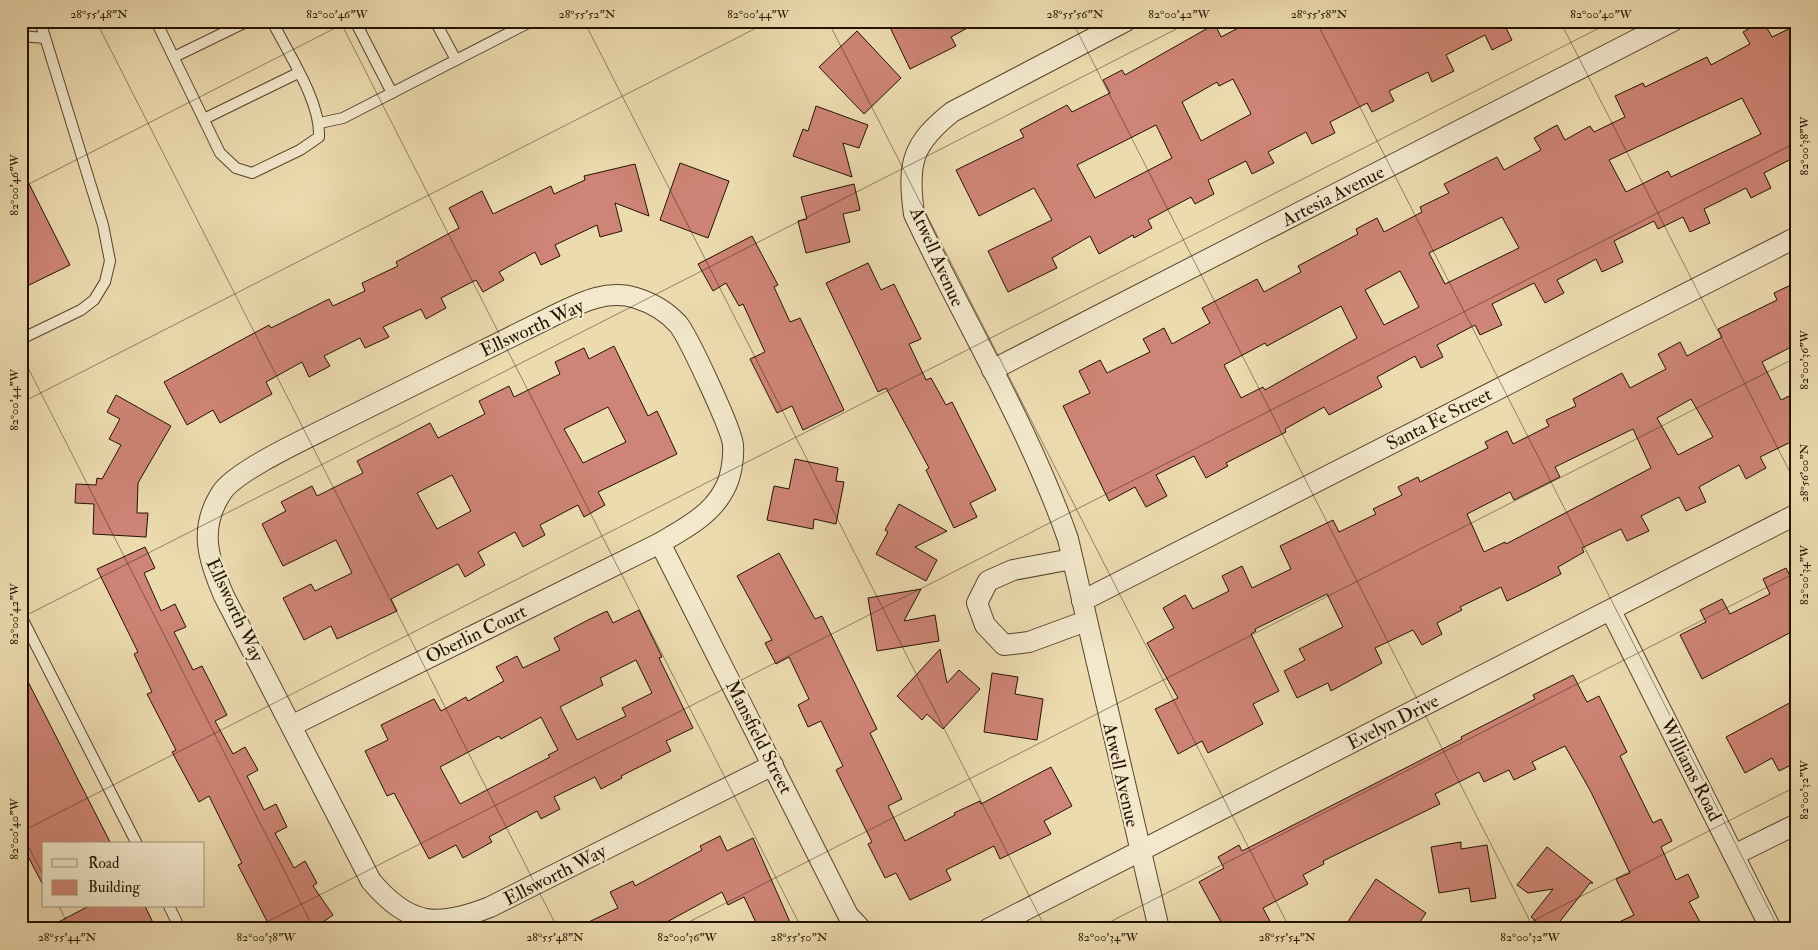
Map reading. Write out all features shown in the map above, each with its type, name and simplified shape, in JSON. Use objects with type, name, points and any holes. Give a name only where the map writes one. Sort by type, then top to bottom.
[{"type":"street","name":"Atwell Avenue","points":[[1126,21],[952,112],[930,129],[918,147],[912,166],[910,189],[914,214],[1049,487],[1068,539],[1139,851],[1159,929]]},
{"type":"street","name":"Artesia Avenue","points":[[992,370],[1673,21]]},
{"type":"street","name":"Santa Fe Street","points":[[1082,601],[1797,237]]},
{"type":"street","name":"Ellsworth Way","points":[[660,543],[687,527],[714,503],[724,490],[731,468],[733,445],[728,425],[679,325],[658,307],[635,298],[610,294],[586,301],[557,314],[297,444],[238,477],[223,491],[210,517],[207,541],[212,568],[371,881],[388,901],[410,914],[432,920],[462,918],[490,907],[773,765]]},
{"type":"street","name":"Evelyn Drive","points":[[988,929],[1797,514]]},
{"type":"street","name":"Oberlin Court","points":[[292,726],[660,543]]},
{"type":"street","name":"Mansfield Street","points":[[660,543],[848,915],[861,929]]},
{"type":"street","points":[[1072,560],[1013,570],[988,581],[977,603],[985,625],[1004,645],[1029,642],[1086,621]]},
{"type":"street","name":"Williams Road","points":[[1611,611],[1771,929]]},
{"type":"street","points":[[1734,855],[1797,824]]},
{"type":"lane","points":[[21,339],[81,310],[94,300],[105,282],[110,262],[103,225],[40,21]]},
{"type":"lane","points":[[156,21],[220,153],[236,168],[252,173],[300,150],[319,137],[320,123],[272,21]]},
{"type":"lane","points":[[174,57],[248,21]]},
{"type":"lane","points":[[355,21],[392,93]]},
{"type":"lane","points":[[436,21],[456,60]]},
{"type":"lane","points":[[320,123],[343,118],[456,60],[516,25],[532,21]]},
{"type":"lane","points":[[21,36],[45,38]]},
{"type":"lane","points":[[204,119],[298,73]]},
{"type":"lane","points":[[21,616],[136,842]]},
{"type":"lane","points":[[170,908],[180,929]]},
{"type":"building","points":[[887,21],[980,21],[951,37],[956,46],[910,69]]},
{"type":"building","points":[[1252,21],[1513,21],[1505,26],[1512,40],[1492,50],[1485,35],[1446,55],[1454,71],[1432,82],[1428,72],[1389,91],[1394,101],[1372,112],[1367,103],[1330,122],[1335,133],[1312,144],[1306,132],[1268,152],[1274,163],[1252,174],[1246,161],[1208,180],[1214,194],[1195,204],[1191,197],[1148,220],[1152,228],[1134,238],[1133,235],[1099,254],[1090,236],[1052,258],[1057,268],[1008,292],[988,251],[1052,220],[1034,188],[979,216],[956,170],[1024,137],[1020,130],[1067,105],[1072,112],[1110,93],[1103,80],[1122,70],[1125,75],[1215,24],[1221,37]],"holes":[[[1233,79],[1251,114],[1201,141],[1182,102],[1217,82],[1219,86]],[[1156,125],[1172,158],[1095,198],[1077,165]]]},
{"type":"building","points":[[1763,21],[1772,37],[1797,25],[1797,156],[1764,173],[1771,188],[1751,198],[1746,188],[1704,209],[1710,223],[1690,232],[1683,217],[1658,229],[1654,221],[1614,241],[1623,262],[1602,272],[1596,259],[1557,280],[1564,293],[1545,303],[1534,283],[1492,304],[1502,325],[1480,335],[1475,325],[1437,345],[1443,357],[1421,368],[1415,356],[1377,377],[1382,387],[1329,415],[1324,407],[1285,429],[1286,432],[1226,463],[1228,466],[1206,478],[1194,456],[1156,475],[1167,496],[1146,507],[1135,487],[1109,501],[1063,406],[1090,393],[1079,371],[1100,360],[1107,373],[1150,352],[1143,339],[1164,328],[1172,344],[1210,323],[1202,308],[1257,279],[1264,292],[1301,272],[1298,266],[1358,234],[1356,229],[1377,218],[1384,232],[1422,212],[1420,207],[1449,193],[1444,184],[1497,157],[1504,170],[1541,150],[1534,138],[1557,125],[1565,140],[1590,126],[1594,132],[1625,117],[1615,96],[1643,83],[1645,87],[1707,57],[1711,65],[1750,44],[1743,32]],"holes":[[[1742,98],[1761,134],[1671,177],[1668,171],[1626,192],[1609,160]],[[1502,217],[1519,248],[1445,284],[1429,253]],[[1400,271],[1419,307],[1384,325],[1365,290]],[[1341,306],[1357,338],[1265,390],[1263,387],[1241,398],[1224,365],[1265,343],[1267,346]]]},
{"type":"building","points":[[857,31],[901,78],[864,114],[819,67]]},
{"type":"building","points":[[816,106],[868,125],[859,148],[843,143],[852,177],[793,156],[803,129],[808,131]]},
{"type":"building","points":[[680,163],[729,181],[708,238],[660,220]]},
{"type":"building","points":[[635,164],[649,216],[615,203],[622,231],[600,237],[597,225],[555,245],[560,256],[541,265],[535,252],[499,272],[504,280],[483,292],[476,280],[441,298],[446,308],[426,319],[421,309],[383,327],[389,337],[365,348],[360,338],[324,356],[330,366],[309,377],[302,362],[266,382],[272,394],[220,423],[213,410],[187,425],[164,382],[269,325],[271,328],[329,299],[333,306],[365,291],[362,283],[398,266],[396,262],[459,228],[449,208],[482,191],[493,214],[551,186],[554,194],[585,180],[584,176]]},
{"type":"building","points":[[21,168],[70,265],[21,289]]},
{"type":"building","points":[[854,184],[860,210],[843,214],[850,242],[806,253],[798,221],[807,219],[801,197]]},
{"type":"building","points":[[752,236],[778,285],[774,287],[790,322],[800,318],[844,410],[803,430],[792,406],[777,413],[750,359],[765,352],[743,304],[739,306],[726,283],[713,291],[698,264]]},
{"type":"building","points":[[868,263],[881,290],[894,284],[921,339],[909,344],[926,380],[931,378],[946,405],[952,402],[996,490],[970,503],[977,517],[954,528],[926,470],[929,468],[886,388],[878,392],[826,283]]},
{"type":"building","points":[[1797,282],[1797,344],[1762,362],[1781,400],[1797,392],[1797,439],[1760,457],[1766,468],[1746,479],[1739,465],[1699,487],[1706,502],[1686,511],[1679,497],[1641,516],[1649,531],[1627,541],[1621,529],[1582,548],[1584,552],[1558,567],[1561,574],[1507,601],[1501,587],[1460,607],[1462,610],[1437,623],[1442,634],[1422,645],[1413,630],[1375,648],[1382,663],[1331,691],[1328,683],[1297,698],[1284,671],[1305,660],[1299,649],[1343,627],[1327,594],[1255,629],[1256,631],[1251,634],[1279,691],[1253,704],[1263,724],[1208,753],[1202,741],[1178,754],[1155,709],[1178,698],[1147,643],[1174,628],[1163,608],[1185,595],[1193,609],[1229,591],[1222,576],[1242,566],[1252,588],[1291,569],[1280,546],[1333,520],[1339,532],[1376,514],[1373,509],[1402,495],[1398,487],[1418,477],[1420,482],[1488,448],[1485,442],[1507,431],[1513,444],[1549,426],[1546,420],[1576,406],[1573,399],[1622,373],[1630,388],[1666,369],[1658,354],[1680,342],[1687,356],[1722,337],[1718,329],[1777,300],[1774,293]],"holes":[[[1691,399],[1713,437],[1678,455],[1657,418]],[[1633,429],[1651,468],[1506,544],[1505,542],[1484,552],[1467,514],[1510,492],[1514,500],[1560,477],[1555,467]]]},
{"type":"building","points":[[614,346],[648,416],[657,411],[677,454],[598,492],[605,505],[584,517],[578,505],[540,525],[545,535],[523,547],[515,532],[478,552],[485,565],[465,577],[458,564],[391,599],[397,611],[337,639],[331,626],[304,640],[283,598],[311,584],[315,591],[352,573],[336,540],[283,566],[262,524],[286,511],[281,502],[312,486],[317,496],[363,473],[357,461],[430,423],[438,438],[485,414],[479,401],[509,386],[514,397],[560,374],[555,362],[584,348],[589,359]],"holes":[[[608,407],[626,442],[583,463],[564,429]],[[452,475],[471,511],[437,529],[417,493]]]},
{"type":"building","points":[[116,395],[171,426],[138,483],[137,513],[148,513],[146,537],[93,534],[94,504],[75,503],[76,484],[96,485],[97,478],[102,479],[121,445],[109,439],[120,419],[107,412]]},
{"type":"building","points":[[795,459],[838,468],[836,481],[844,482],[836,524],[814,519],[813,529],[767,520],[774,486],[789,489]]},
{"type":"building","points":[[899,504],[947,531],[915,547],[937,560],[926,581],[876,554],[888,532],[885,530]]},
{"type":"building","points":[[145,547],[155,568],[144,573],[161,611],[175,604],[186,627],[174,632],[193,670],[202,666],[227,715],[215,721],[233,754],[245,747],[258,770],[247,776],[264,810],[276,804],[287,827],[275,833],[294,868],[305,861],[317,883],[313,886],[333,915],[313,929],[271,929],[238,865],[242,863],[209,796],[199,802],[172,752],[176,750],[147,694],[152,692],[134,654],[138,652],[97,569]]},
{"type":"building","points":[[779,553],[815,619],[822,616],[877,729],[870,733],[902,799],[888,806],[905,841],[955,815],[954,813],[980,801],[981,804],[1051,767],[1072,806],[1044,821],[1051,834],[1000,859],[994,846],[946,870],[951,880],[910,900],[896,873],[885,878],[868,844],[872,842],[836,770],[843,766],[821,721],[808,727],[798,705],[809,699],[789,657],[776,664],[765,643],[772,640],[737,576]]},
{"type":"building","points":[[1786,568],[1797,590],[1797,629],[1702,679],[1680,635],[1706,622],[1700,610],[1722,599],[1730,614],[1770,594],[1763,579]]},
{"type":"building","points":[[921,589],[904,621],[935,615],[939,641],[877,651],[868,598]]},
{"type":"building","points":[[639,610],[662,657],[659,658],[693,728],[666,741],[671,751],[621,776],[622,778],[601,789],[595,777],[554,797],[560,809],[541,819],[537,811],[489,837],[492,842],[463,858],[456,845],[429,859],[394,793],[387,796],[365,751],[388,740],[381,725],[434,699],[441,711],[466,697],[468,701],[504,681],[496,667],[517,656],[523,668],[560,650],[554,638],[607,611],[613,623]],"holes":[[[636,660],[652,693],[622,708],[626,716],[577,740],[560,707],[603,685],[600,678]],[[541,717],[558,750],[548,755],[550,757],[460,804],[440,767],[499,736],[501,739]]]},
{"type":"building","points":[[940,649],[947,683],[959,670],[980,689],[943,729],[927,714],[922,720],[897,696]]},
{"type":"building","points":[[21,668],[110,842],[42,842],[42,883],[21,843]]},
{"type":"building","points":[[992,673],[1018,677],[1015,694],[1043,699],[1037,740],[984,732]]},
{"type":"building","points":[[1573,675],[1587,702],[1599,696],[1627,752],[1620,756],[1653,823],[1661,819],[1672,841],[1661,847],[1676,880],[1688,874],[1699,897],[1689,902],[1704,929],[1604,929],[1634,915],[1616,879],[1630,873],[1591,792],[1565,746],[1532,762],[1536,769],[1514,780],[1509,770],[1484,782],[1479,772],[1435,794],[1440,804],[1323,861],[1324,864],[1303,875],[1308,884],[1263,908],[1274,929],[1225,929],[1199,882],[1224,868],[1218,857],[1239,845],[1242,851],[1462,739],[1461,737],[1535,699],[1533,695]]},
{"type":"building","points":[[1797,699],[1797,762],[1779,771],[1772,758],[1745,773],[1726,737]]},
{"type":"building","points":[[720,836],[727,851],[753,838],[793,929],[759,929],[744,897],[728,905],[722,892],[654,929],[574,929],[618,908],[610,892],[633,881],[635,886],[702,850],[700,846]]},
{"type":"building","points":[[1461,842],[1461,849],[1487,845],[1496,898],[1471,902],[1469,888],[1439,893],[1431,847]]},
{"type":"building","points":[[1547,847],[1593,883],[1590,883],[1554,929],[1546,929],[1531,917],[1553,889],[1528,893],[1517,885]]},
{"type":"building","points":[[1376,879],[1426,913],[1415,929],[1343,929]]},
{"type":"building","points":[[85,908],[146,908],[156,929],[45,929]]}]
